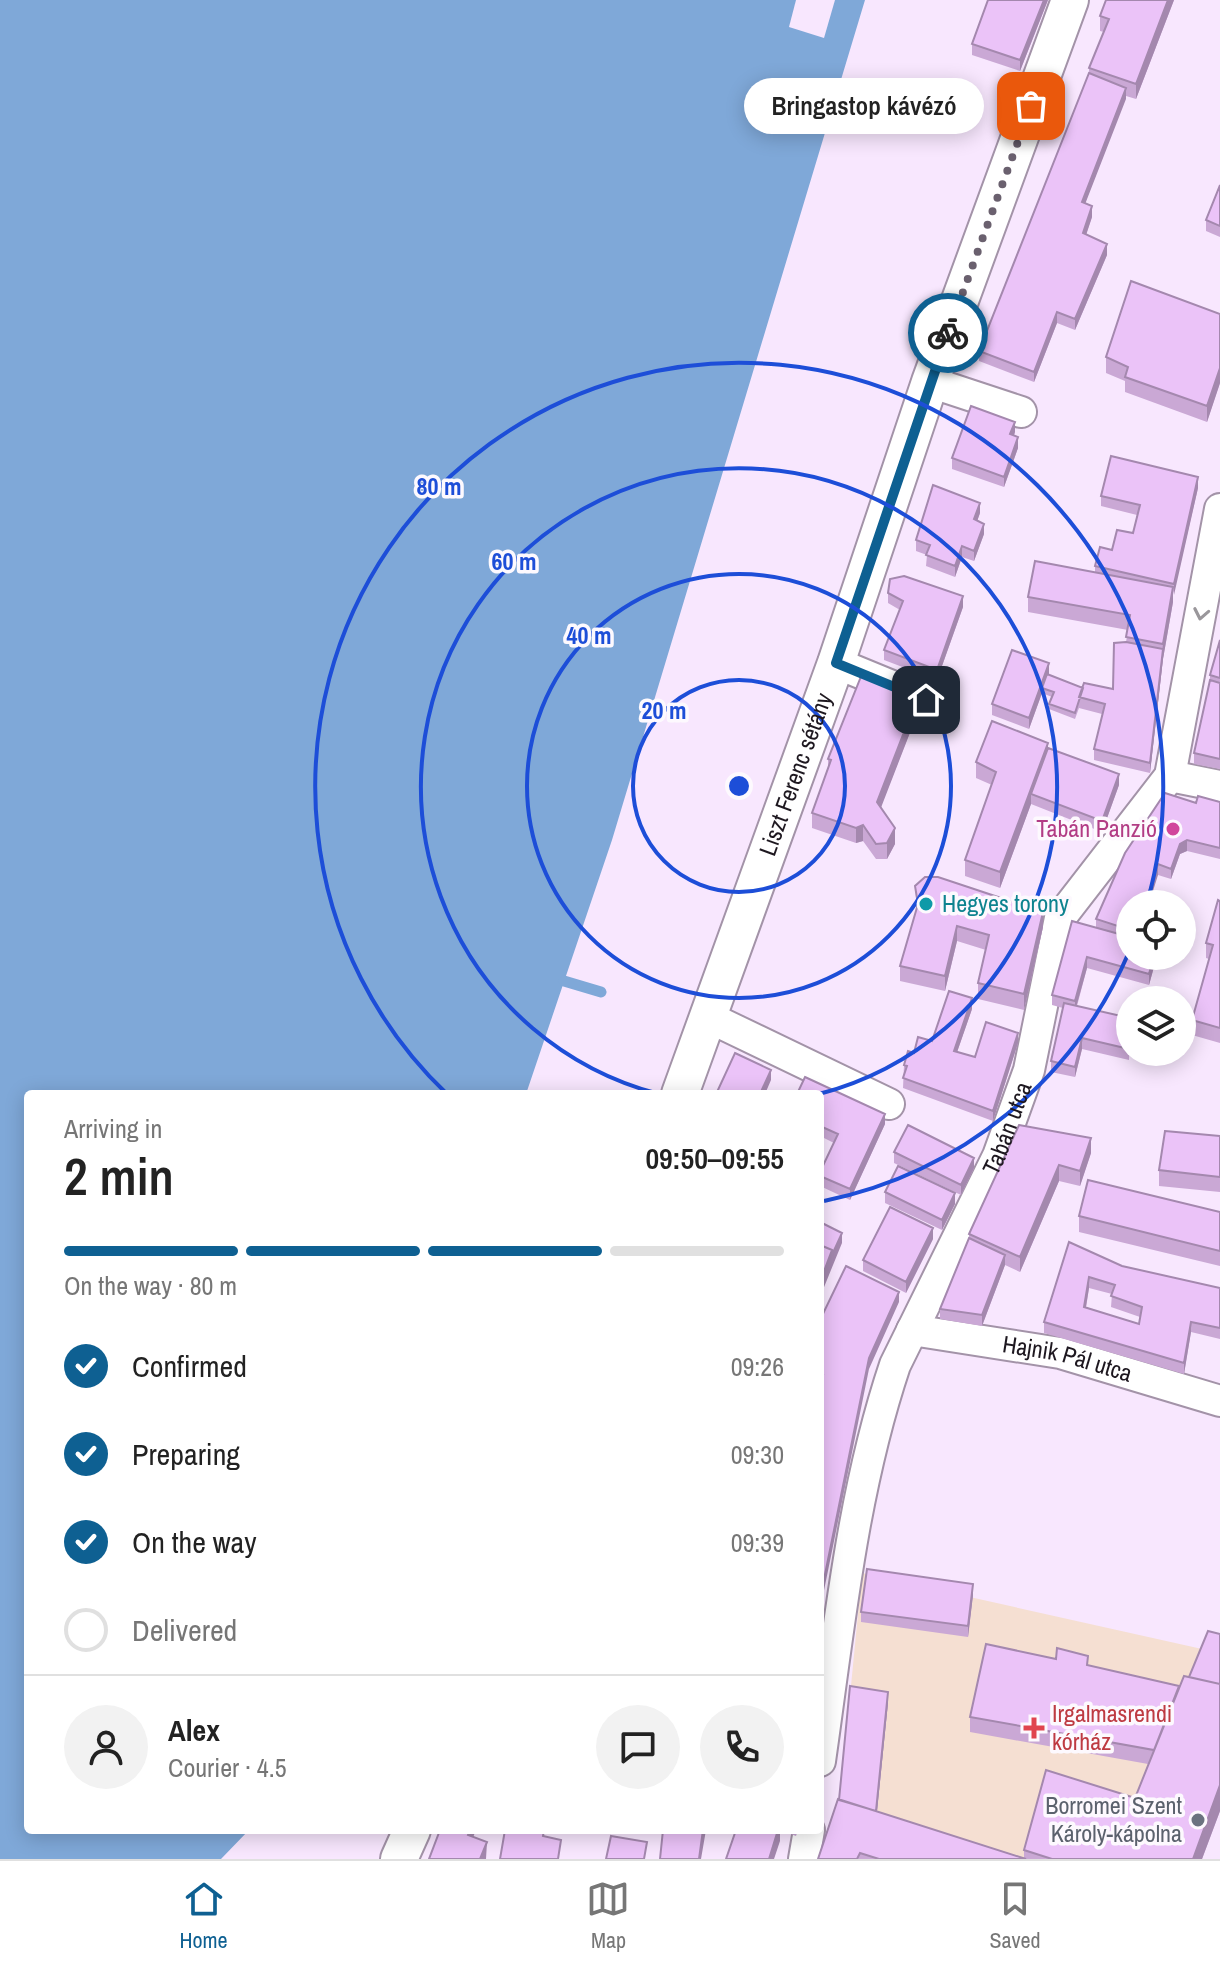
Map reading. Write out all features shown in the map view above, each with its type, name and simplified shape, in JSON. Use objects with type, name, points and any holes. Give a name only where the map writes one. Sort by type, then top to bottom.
[{"type":"street","name":"Liszt Ferenc sétány","points":[[681,1090],[836,663],[930,382],[1070,0]]},
{"type":"street","points":[[930,382],[1021,412]]},
{"type":"street","name":"Tabán utca","points":[[824,1733],[855,1520],[883,1399],[912,1330],[998,1156],[1029,1070],[1060,918],[1170,776],[1220,509]]},
{"type":"street","points":[[836,663],[926,700]]},
{"type":"street","points":[[1170,776],[1220,786]]},
{"type":"street","points":[[706,1016],[889,1104]]},
{"type":"street","name":"Hajnik Pál utca","points":[[912,1330],[1060,1353],[1220,1401]]},
{"type":"street","points":[[399,1859],[410,1834]]},
{"type":"street","points":[[804,1859],[808,1834]]},
{"type":"shaded area","name":"Irgalmasrendi kórház","points":[[862,1573],[1220,1653],[1201,1859],[968,1859],[838,1819]]},
{"type":"water","points":[[0,0],[865,0],[612,840],[527,1090],[24,1090],[24,1834],[245,1834],[221,1859],[0,1859]]},
{"type":"pier","points":[[796,0],[835,0],[824,38],[789,27]]},
{"type":"building","points":[[988,0],[1044,0],[1020,60],[972,44]]},
{"type":"building","points":[[1106,0],[1168,0],[1136,84],[1089,68],[1109,19],[1100,16]]},
{"type":"building","points":[[1089,73],[1126,88],[1082,202],[1092,206],[1083,233],[1107,244],[1075,319],[1057,312],[1034,372],[979,351]]},
{"type":"building","points":[[1220,185],[1220,226],[1206,220]]},
{"type":"building","points":[[1131,281],[1220,314],[1220,368],[1207,406],[1125,377],[1128,367],[1106,357]]},
{"type":"building","points":[[971,406],[1015,422],[1010,434],[1018,437],[1004,477],[952,458]]},
{"type":"building","points":[[1111,456],[1198,477],[1174,584],[1095,566],[1100,547],[1112,550],[1117,530],[1133,533],[1140,505],[1101,496]]},
{"type":"building","points":[[933,485],[980,503],[974,519],[984,524],[974,551],[962,546],[955,566],[926,555],[930,545],[916,540]]},
{"type":"building","points":[[1035,561],[1173,587],[1163,644],[1126,637],[1130,615],[1028,597]]},
{"type":"building","points":[[904,576],[963,596],[937,670],[884,650],[903,601],[888,593],[890,579]]},
{"type":"building","points":[[1220,640],[1220,678],[1210,675]]},
{"type":"building","points":[[1126,642],[1163,649],[1150,763],[1094,749],[1105,704],[1079,697],[1084,683],[1113,689],[1114,643]]},
{"type":"building","points":[[1012,650],[1049,663],[1029,718],[992,704]]},
{"type":"building","points":[[862,674],[918,696],[877,802],[895,828],[887,843],[876,844],[863,825],[856,828],[812,813],[831,760],[828,759]]},
{"type":"building","points":[[1047,674],[1083,688],[1075,713],[1049,704],[1054,692],[1042,688]]},
{"type":"building","points":[[1210,680],[1220,683],[1220,759],[1194,753]]},
{"type":"building","points":[[992,721],[1048,743],[1000,872],[965,860],[996,772],[976,762]]},
{"type":"building","points":[[1048,748],[1119,774],[1102,821],[1031,794]]},
{"type":"building","points":[[1165,793],[1196,803],[1198,796],[1220,802],[1220,848],[1187,840],[1180,844],[1171,869],[1158,864],[1150,890],[1116,890],[1116,925],[1096,919],[1125,853]]},
{"type":"building","points":[[925,877],[938,877],[1043,912],[1024,994],[978,983],[989,935],[957,926],[945,976],[900,966],[918,904],[915,886]]},
{"type":"building","points":[[1218,900],[1220,1028],[1196,1021],[1196,1006],[1213,945],[1206,943]]},
{"type":"building","points":[[1072,921],[1116,933],[1116,965],[1087,957],[1075,1001],[1052,995]]},
{"type":"building","points":[[949,991],[972,998],[954,1051],[975,1057],[986,1022],[1018,1033],[993,1111],[903,1078],[908,1051],[914,1053],[918,1037],[932,1041]]},
{"type":"building","points":[[1064,1003],[1116,1015],[1116,1046],[1082,1038],[1075,1067],[1051,1061]]},
{"type":"building","points":[[735,1053],[771,1070],[762,1090],[718,1090]]},
{"type":"building","points":[[805,1077],[885,1114],[850,1189],[824,1178],[824,1164],[838,1134],[824,1128],[824,1090],[799,1090]]},
{"type":"building","points":[[908,1125],[974,1158],[961,1185],[894,1152]]},
{"type":"building","points":[[1019,1125],[1091,1138],[1080,1171],[1059,1165],[1020,1257],[969,1234]]},
{"type":"building","points":[[1165,1131],[1220,1136],[1220,1177],[1159,1170]]},
{"type":"building","points":[[898,1166],[955,1193],[942,1220],[885,1192]]},
{"type":"building","points":[[1088,1180],[1220,1212],[1220,1251],[1079,1216]]},
{"type":"building","points":[[890,1207],[933,1228],[906,1282],[863,1260]]},
{"type":"building","points":[[824,1224],[842,1233],[832,1255],[832,1250],[824,1247]]},
{"type":"building","points":[[969,1238],[1005,1255],[982,1315],[940,1309]]},
{"type":"building","points":[[1069,1242],[1122,1266],[1220,1288],[1220,1328],[1191,1322],[1184,1363],[1044,1322]],"holes":[[[1089,1277],[1115,1285],[1111,1296],[1142,1307],[1139,1324],[1084,1307]]]},
{"type":"building","points":[[824,1247],[832,1250],[824,1271]]},
{"type":"building","points":[[846,1266],[899,1292],[869,1358],[824,1579],[824,1312]]},
{"type":"building","points":[[867,1569],[973,1584],[968,1626],[861,1612]]},
{"type":"building","points":[[1208,1631],[1220,1634],[1220,1684],[1189,1677]]},
{"type":"building","points":[[986,1644],[1056,1659],[1057,1648],[1088,1656],[1087,1665],[1179,1686],[1154,1750],[970,1717]]},
{"type":"building","points":[[1184,1676],[1220,1684],[1220,1785],[1193,1859],[1052,1859],[1024,1850],[1046,1770],[1135,1798]]},
{"type":"building","points":[[850,1686],[888,1692],[876,1811],[839,1800]]},
{"type":"building","points":[[838,1799],[1026,1859],[879,1859],[860,1853],[857,1859],[818,1859]]},
{"type":"building","points":[[438,1834],[468,1834],[487,1842],[480,1859],[429,1859]]},
{"type":"building","points":[[504,1834],[543,1834],[561,1840],[558,1859],[500,1859]]},
{"type":"building","points":[[663,1834],[702,1834],[699,1859],[660,1859]]},
{"type":"building","points":[[735,1834],[777,1834],[769,1859],[726,1859]]},
{"type":"building","points":[[611,1836],[647,1842],[644,1859],[606,1859]]},
{"type":"waterway","points":[[564,981],[601,992]]},
{"type":"way so far","points":[[948,333],[1031,106]]},
{"type":"place","name":"Bringastop kávézó","points":[[1031,106]]},
{"type":"place","name":"Tabán Panzió","points":[[1173,829]]},
{"type":"place","name":"Hegyes torony","points":[[926,904]]},
{"type":"place","name":"Irgalmasrendi kórház","points":[[1034,1728]]},
{"type":"place","name":"Borromei Szent Károly-kápolna","points":[[1198,1820]]},
{"type":"route","points":[[926,700],[836,663],[948,333]]}]
